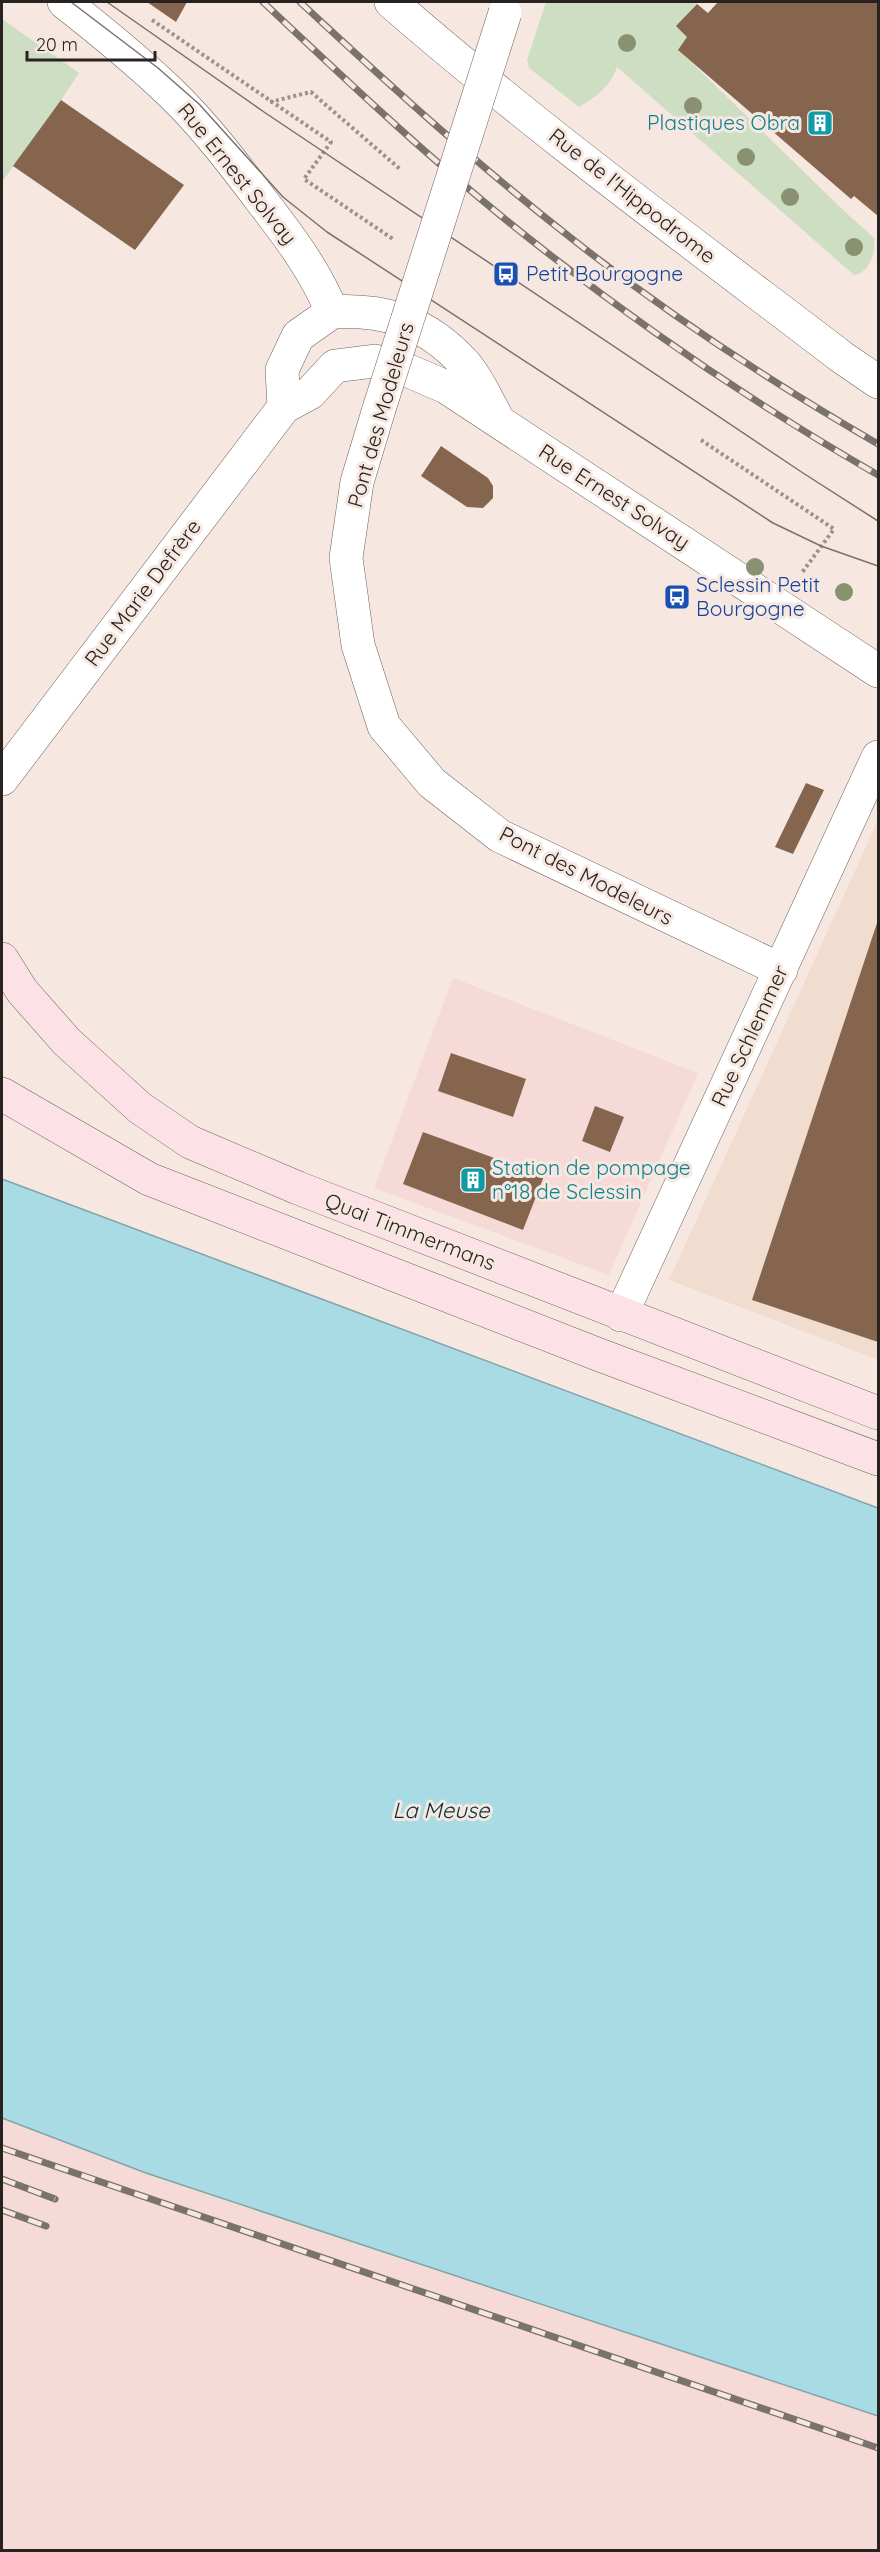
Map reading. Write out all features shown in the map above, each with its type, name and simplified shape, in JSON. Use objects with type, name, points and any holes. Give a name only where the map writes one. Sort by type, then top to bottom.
[{"type":"main road","name":"Quai Timmermans","points":[[2,959],[22,991],[67,1042],[140,1108],[190,1142],[298,1188],[879,1413]]},
{"type":"main road","points":[[2,1094],[149,1179],[576,1346],[879,1459]]},
{"type":"street","name":"Rue Ernest Solvay","points":[[64,2],[173,94],[203,127],[292,241],[323,291],[332,312]]},
{"type":"street","name":"Rue de l'Hippodrome","points":[[391,2],[451,54],[586,162],[843,358],[879,382]]},
{"type":"street","name":"Pont des Modeleurs","points":[[507,7],[357,482],[346,558],[358,645],[384,726],[432,783],[500,836],[781,970]]},
{"type":"street","points":[[284,407],[282,370],[298,336],[332,312],[372,311],[397,317],[429,334],[465,364],[501,423]]},
{"type":"street","name":"Rue Ernest Solvay","points":[[335,366],[375,361],[409,371],[446,387],[879,671]]},
{"type":"street","name":"Rue Marie Defrère","points":[[2,779],[284,407],[310,393],[335,366]]},
{"type":"street","name":"Rue Schlemmer","points":[[621,1315],[879,757]]},
{"type":"path","points":[[144,14],[331,142],[304,179],[399,243]]},
{"type":"path","points":[[270,102],[311,92],[401,170]]},
{"type":"path","points":[[701,440],[834,529],[778,606]]},
{"type":"shaded area","points":[[878,820],[878,1360],[669,1280]]},
{"type":"shaded area","points":[[453,978],[698,1073],[609,1275],[374,1188]]},
{"type":"shaded area","points":[[2,2118],[146,2173],[878,2416],[878,2550],[2,2550]]},
{"type":"green space","points":[[546,2],[698,2],[677,26],[687,37],[679,50],[874,238],[873,255],[868,266],[854,275],[617,67],[602,91],[579,107],[529,68],[527,60]]},
{"type":"green space","points":[[2,19],[79,73],[2,182]]},
{"type":"water","name":"La Meuse","points":[[2,1179],[878,1508],[878,2416],[146,2173],[2,2118]]},
{"type":"building","points":[[147,2],[187,2],[176,22]]},
{"type":"building","name":"Plastiques Obra","points":[[718,2],[878,2],[878,216],[854,196],[851,199],[678,50],[687,37],[676,26],[697,4],[708,13]]},
{"type":"building","points":[[61,100],[184,185],[135,250],[13,166]]},
{"type":"building","points":[[441,446],[488,478],[493,486],[493,498],[483,508],[467,507],[421,476]]},
{"type":"building","points":[[806,783],[824,790],[793,854],[775,847]]},
{"type":"building","points":[[878,920],[878,1342],[752,1300]]},
{"type":"building","points":[[451,1053],[526,1079],[513,1117],[438,1091]]},
{"type":"building","points":[[595,1106],[624,1117],[610,1152],[582,1141]]},
{"type":"building","name":"Station de pompage n°18 de Sclessin","points":[[423,1132],[544,1176],[523,1230],[403,1184]]},
{"type":"tram line","points":[[71,2],[158,68],[199,104],[283,197],[327,232],[773,523],[821,546],[878,566]]},
{"type":"tram line","points":[[107,2],[264,112],[878,521]]},
{"type":"railway","points":[[263,2],[425,151],[568,269],[654,332],[742,392],[878,475]]},
{"type":"railway","points":[[300,2],[464,150],[603,263],[719,345],[878,444]]},
{"type":"railway","points":[[2,2148],[878,2448]]},
{"type":"railway","points":[[2,2179],[55,2199]]},
{"type":"railway","points":[[2,2210],[46,2226]]},
{"type":"place","name":"Plastiques Obra","points":[[820,123]]},
{"type":"place","name":"Petit Bourgogne","points":[[506,274]]},
{"type":"place","name":"Sclessin Petit Bourgogne","points":[[677,597]]},
{"type":"place","name":"Station de pompage n°18 de Sclessin","points":[[473,1180]]}]
